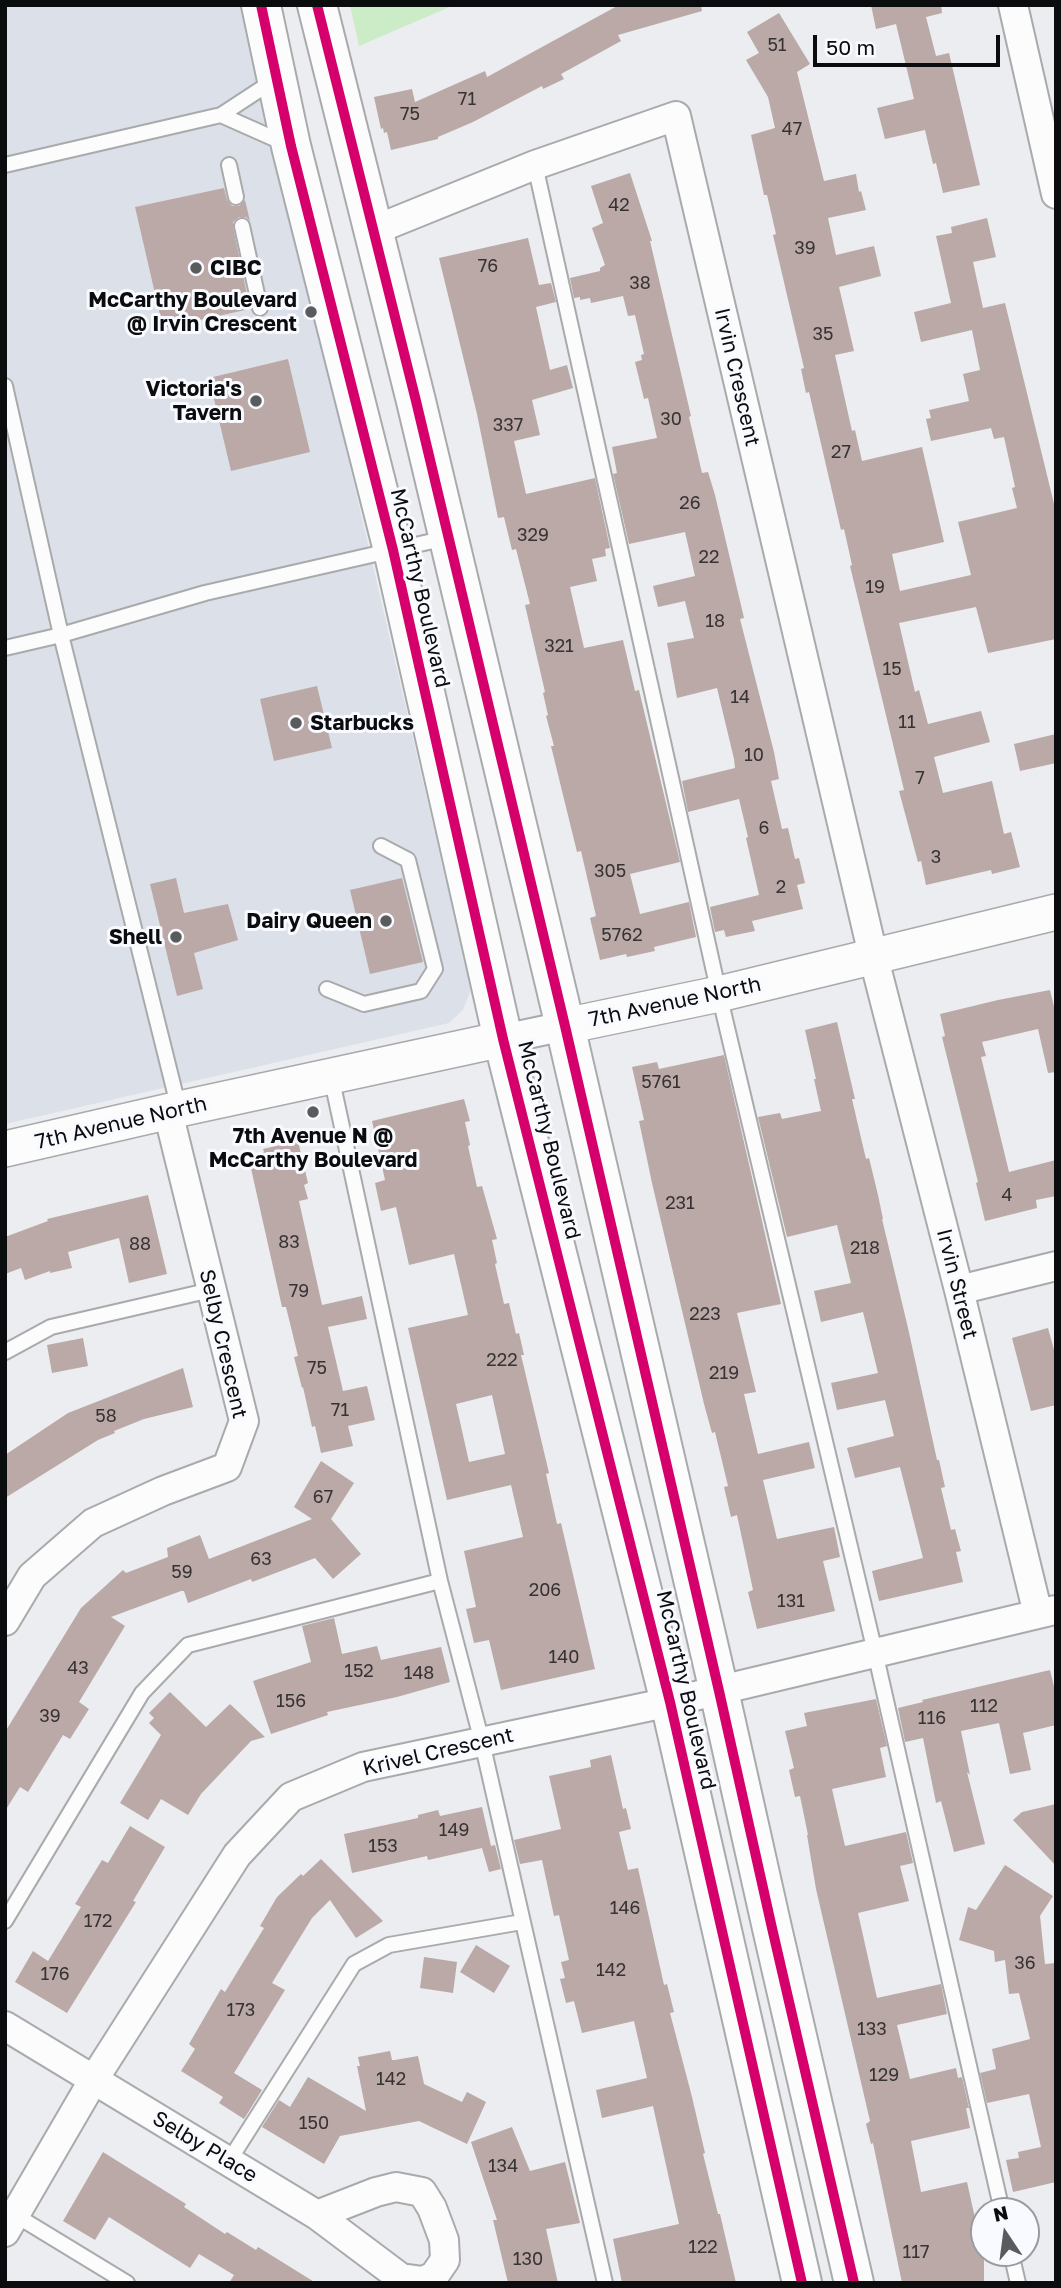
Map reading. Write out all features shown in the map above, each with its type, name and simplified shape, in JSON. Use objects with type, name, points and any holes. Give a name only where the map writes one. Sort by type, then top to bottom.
[{"type":"main road","name":"McCarthy Boulevard","points":[[261,5],[291,146],[393,550],[503,1039],[670,1702],[802,2283]]},
{"type":"main road","name":"McCarthy Boulevard","points":[[317,5],[416,401],[565,1026],[854,2283]]},
{"type":"main road","points":[[277,78],[350,140]]},
{"type":"street","points":[[1013,5],[1056,194]]},
{"type":"street","name":"Irvin Crescent","points":[[372,231],[535,165],[676,116],[873,956]]},
{"type":"street","name":"7th Avenue North","points":[[5,1149],[173,1110],[719,994],[1056,912]]},
{"type":"street","name":"Irvin Street","points":[[873,956],[959,1290],[1047,1612]]},
{"type":"street","name":"Selby Crescent","points":[[5,1621],[32,1576],[93,1523],[163,1491],[227,1467],[244,1421],[211,1290],[173,1110]]},
{"type":"street","points":[[959,1290],[1056,1266]]},
{"type":"street","name":"Krivel Crescent","points":[[9,2219],[94,2079],[237,1855],[291,1797],[362,1768],[670,1702],[1047,1612]]},
{"type":"street","points":[[5,2026],[94,2079]]},
{"type":"street","name":"Selby Place","points":[[94,2079],[317,2216]]},
{"type":"lane","points":[[5,165],[221,115],[277,78]]},
{"type":"lane","points":[[221,115],[291,146]]},
{"type":"lane","points":[[229,165],[236,197]]},
{"type":"lane","points":[[535,165],[719,994],[875,1652],[999,2197]]},
{"type":"lane","points":[[242,226],[260,308]]},
{"type":"lane","points":[[5,386],[173,1110]]},
{"type":"lane","points":[[5,648],[61,635],[205,593],[448,537]]},
{"type":"lane","points":[[327,989],[364,1004],[421,991],[435,969],[408,860],[381,846]]},
{"type":"lane","points":[[331,1076],[440,1581],[482,1742],[605,2283]]},
{"type":"lane","points":[[5,1352],[51,1327],[211,1290]]},
{"type":"lane","points":[[5,1920],[142,1693],[188,1646],[440,1581]]},
{"type":"lane","points":[[229,2161],[354,1964],[389,1945],[522,1922]]},
{"type":"lane","points":[[9,2219],[127,2283]]},
{"type":"shaded area","points":[[5,5],[243,5],[471,989],[463,1010],[449,1023],[5,1124]]},
{"type":"green space","points":[[350,5],[454,5],[359,46]]},
{"type":"building","points":[[619,5],[701,5],[702,11],[618,35],[621,41],[561,74],[564,79],[543,89],[542,86],[438,139],[391,150],[387,132],[384,133],[383,128],[381,129],[374,97],[412,89],[415,102],[485,71],[487,77]]},
{"type":"building","points":[[871,5],[941,5],[942,13],[926,17],[936,56],[949,53],[980,185],[943,193],[925,130],[885,139],[877,108],[914,99],[896,24],[876,29]]},
{"type":"building","points":[[779,13],[810,64],[797,72],[824,181],[856,174],[866,210],[828,218],[836,255],[874,246],[881,276],[839,287],[854,351],[835,355],[852,431],[855,430],[862,461],[922,447],[944,542],[892,554],[900,591],[971,575],[958,522],[1017,508],[1004,437],[994,439],[991,428],[931,441],[926,419],[931,418],[929,410],[969,401],[963,374],[980,370],[972,330],[921,342],[914,312],[951,303],[936,236],[952,233],[951,227],[987,218],[996,257],[973,262],[983,308],[1005,303],[1056,512],[1056,639],[988,653],[976,607],[899,623],[915,692],[919,690],[928,724],[981,711],[990,742],[934,757],[943,793],[992,781],[1004,834],[1011,832],[1020,867],[992,874],[991,870],[926,885],[921,861],[918,862],[899,791],[904,790],[850,566],[852,565],[844,529],[841,530],[809,392],[806,393],[801,369],[804,368],[773,235],[776,234],[751,135],[775,128],[768,97],[746,60],[759,53],[747,32]]},
{"type":"building","points":[[630,173],[652,241],[702,473],[708,472],[715,495],[744,618],[740,619],[779,779],[771,781],[782,829],[788,828],[795,859],[799,858],[805,883],[797,885],[803,909],[752,921],[755,931],[726,937],[724,930],[715,932],[710,907],[759,895],[739,799],[688,812],[682,781],[735,768],[734,759],[717,688],[677,698],[667,643],[694,638],[685,601],[658,607],[653,586],[695,576],[685,532],[629,544],[613,474],[617,473],[612,447],[657,438],[648,398],[644,399],[635,362],[642,360],[641,355],[644,354],[635,315],[628,316],[623,296],[591,303],[590,298],[574,298],[570,278],[600,271],[605,265],[592,228],[603,223],[591,186]]},
{"type":"building","name":"CIBC","points":[[224,188],[227,200],[232,206],[239,206],[245,200],[250,221],[246,217],[239,217],[233,222],[233,227],[250,309],[163,328],[135,207]]},
{"type":"building","points":[[528,238],[539,285],[551,283],[556,302],[536,307],[550,370],[567,365],[573,388],[532,400],[540,435],[514,441],[526,494],[595,478],[610,548],[605,549],[606,556],[592,559],[597,581],[570,587],[584,648],[623,640],[635,691],[639,690],[680,862],[630,874],[640,914],[689,902],[696,937],[627,957],[626,954],[600,960],[590,918],[596,916],[581,851],[577,852],[551,746],[554,746],[546,716],[545,692],[525,605],[530,604],[516,549],[512,550],[504,517],[498,518],[477,414],[439,258]]},
{"type":"building","name":"Victoria's Tavern","points":[[288,359],[310,452],[231,471],[209,378]]},
{"type":"building","name":"Starbucks","points":[[317,686],[332,748],[274,761],[260,699]]},
{"type":"building","points":[[1056,734],[1056,763],[1020,771],[1014,744]]},
{"type":"building","name":"Shell","points":[[176,878],[184,913],[228,904],[238,940],[194,953],[203,989],[177,996],[150,884]]},
{"type":"building","name":"Dairy Queen","points":[[402,878],[423,962],[370,974],[350,890]]},
{"type":"building","points":[[1050,990],[1056,1015],[1056,1072],[1048,1073],[1038,1029],[982,1042],[986,1056],[981,1057],[1009,1172],[1056,1160],[1056,1196],[1036,1200],[1037,1208],[985,1221],[942,1037],[945,1036],[940,1014]]},
{"type":"building","points":[[837,1022],[861,1138],[878,1195],[939,1460],[945,1487],[941,1488],[951,1530],[955,1529],[961,1551],[956,1552],[963,1582],[879,1601],[872,1571],[923,1558],[900,1467],[855,1478],[847,1448],[894,1436],[885,1400],[837,1410],[831,1383],[878,1373],[863,1312],[821,1322],[814,1291],[851,1283],[837,1225],[787,1237],[758,1117],[780,1113],[782,1119],[821,1111],[805,1030]]},
{"type":"building","points":[[724,1055],[781,1304],[737,1313],[756,1392],[744,1394],[758,1454],[809,1442],[815,1468],[763,1480],[777,1539],[834,1527],[840,1557],[823,1561],[835,1611],[757,1629],[748,1592],[753,1590],[737,1515],[731,1517],[724,1487],[728,1486],[715,1432],[712,1433],[704,1404],[652,1183],[639,1121],[644,1120],[632,1067],[657,1062],[659,1069]]},
{"type":"building","points":[[464,1099],[470,1121],[465,1122],[470,1145],[468,1146],[477,1187],[482,1186],[497,1239],[492,1240],[504,1304],[509,1303],[516,1334],[519,1333],[524,1355],[521,1355],[549,1473],[546,1474],[557,1524],[561,1523],[595,1669],[501,1690],[489,1640],[474,1643],[466,1609],[476,1607],[464,1551],[523,1537],[511,1485],[447,1500],[408,1328],[468,1315],[454,1254],[409,1265],[396,1207],[381,1211],[375,1183],[385,1180],[372,1121]],"holes":[[[492,1395],[505,1454],[469,1462],[456,1404]]]},
{"type":"building","points":[[298,1141],[308,1183],[304,1185],[308,1199],[299,1201],[322,1305],[362,1296],[367,1319],[328,1327],[343,1391],[367,1386],[375,1420],[348,1426],[353,1446],[321,1453],[294,1357],[298,1356],[286,1307],[282,1307],[248,1155]]},
{"type":"building","points":[[148,1195],[167,1274],[129,1283],[119,1238],[68,1252],[72,1268],[50,1271],[25,1280],[21,1268],[5,1274],[5,1237],[48,1221],[47,1219]]},
{"type":"building","points":[[1048,1328],[1056,1357],[1056,1405],[1031,1411],[1012,1338]]},
{"type":"building","points":[[83,1338],[88,1366],[52,1373],[47,1345]]},
{"type":"building","points":[[183,1368],[193,1407],[144,1419],[114,1431],[115,1433],[98,1440],[5,1498],[5,1455],[68,1413]]},
{"type":"building","points":[[321,1461],[354,1483],[331,1519],[361,1554],[333,1579],[315,1558],[188,1603],[184,1591],[181,1591],[111,1617],[125,1626],[79,1702],[89,1709],[70,1739],[63,1735],[28,1792],[20,1787],[5,1811],[5,1732],[81,1608],[123,1570],[126,1573],[168,1557],[167,1548],[200,1535],[209,1559],[312,1519],[294,1507]]},
{"type":"building","points":[[334,1618],[342,1654],[377,1646],[381,1660],[441,1647],[450,1682],[327,1712],[328,1715],[271,1734],[253,1681],[311,1662],[302,1626]]},
{"type":"building","points":[[1050,1670],[1056,1695],[1056,1725],[1023,1733],[1031,1770],[1010,1774],[999,1723],[961,1731],[970,1775],[967,1772],[985,1844],[954,1852],[941,1801],[936,1803],[923,1738],[905,1742],[898,1708]]},
{"type":"building","points":[[170,1692],[206,1727],[230,1704],[265,1737],[251,1741],[201,1794],[188,1815],[161,1799],[148,1820],[120,1803],[161,1735],[149,1723],[154,1718],[149,1713]]},
{"type":"building","points":[[876,1699],[887,1746],[880,1748],[886,1777],[832,1789],[845,1846],[906,1832],[913,1863],[900,1866],[909,1901],[858,1913],[877,1998],[941,1984],[947,2014],[897,2025],[910,2079],[956,2068],[958,2078],[962,2077],[969,2108],[966,2108],[970,2128],[911,2141],[921,2192],[967,2182],[970,2197],[970,2267],[984,2267],[984,2283],[902,2283],[873,2143],[871,2144],[866,2124],[870,2121],[816,1889],[800,1796],[795,1797],[789,1770],[794,1768],[785,1731],[807,1726],[804,1713]]},
{"type":"building","points":[[611,1755],[623,1809],[626,1808],[631,1829],[619,1832],[628,1870],[638,1868],[664,1985],[667,1984],[674,2012],[670,2013],[692,2097],[705,2153],[703,2154],[736,2283],[622,2283],[613,2239],[679,2224],[653,2106],[602,2118],[596,2090],[647,2078],[634,2021],[582,2033],[574,2001],[566,2003],[560,1979],[565,1978],[561,1962],[569,1960],[559,1915],[554,1916],[542,1860],[520,1864],[514,1840],[561,1829],[549,1776],[591,1767],[590,1760]]},
{"type":"building","points":[[1056,1804],[1056,1866],[1013,1820],[1022,1812]]},
{"type":"building","points":[[482,1807],[491,1846],[495,1845],[501,1869],[489,1872],[482,1848],[428,1860],[427,1856],[352,1873],[344,1834],[418,1818],[418,1815],[438,1810],[440,1816]]},
{"type":"building","points":[[130,1826],[165,1847],[133,1901],[136,1902],[67,2013],[15,1982],[33,1951],[48,1961],[81,1907],[75,1904],[102,1860],[108,1863]]},
{"type":"building","points":[[321,1859],[383,1921],[356,1938],[330,1900],[312,1918],[272,1983],[285,1990],[234,2073],[262,2090],[244,2119],[219,2103],[223,2097],[181,2071],[195,2049],[189,2044],[221,1989],[225,1992],[264,1928],[260,1926],[277,1897]]},
{"type":"building","points":[[1005,1865],[1053,1896],[1040,1916],[1045,1964],[1056,1963],[1056,2182],[1013,2192],[1006,2160],[1019,2158],[1018,2152],[1041,2147],[1029,2094],[987,2103],[980,2073],[996,2069],[992,2049],[1030,2039],[1019,1993],[1009,1994],[1005,1960],[995,1962],[994,1951],[959,1940],[968,1907],[976,1910]]},
{"type":"building","points":[[476,1945],[510,1966],[494,1993],[460,1972]]},
{"type":"building","points":[[424,1957],[457,1962],[453,1993],[420,1988]]},
{"type":"building","points":[[390,2051],[392,2060],[418,2056],[424,2084],[462,2102],[467,2092],[486,2102],[467,2144],[419,2121],[340,2136],[324,2164],[262,2127],[279,2100],[290,2107],[308,2077],[366,2111],[357,2066],[360,2066],[358,2057]]},
{"type":"building","points":[[512,2127],[530,2171],[565,2162],[580,2223],[546,2229],[558,2283],[508,2283],[493,2220],[497,2220],[471,2142]]},
{"type":"building","points":[[103,2152],[186,2204],[184,2207],[225,2234],[227,2232],[256,2250],[258,2247],[316,2283],[229,2283],[234,2275],[199,2254],[190,2268],[109,2217],[95,2240],[63,2221]]},
{"type":"cycle path","points":[[261,5],[291,146],[393,550],[503,1039],[670,1702],[802,2283]]},
{"type":"cycle path","points":[[317,5],[416,401],[565,1026],[854,2283]]},
{"type":"place","name":"CIBC","points":[[196,268]]},
{"type":"place","name":"McCarthy Boulevard @ Irvin Crescent","points":[[311,312]]},
{"type":"place","name":"Victoria's Tavern","points":[[256,401]]},
{"type":"place","name":"Starbucks","points":[[296,723]]},
{"type":"place","name":"Dairy Queen","points":[[386,921]]},
{"type":"place","name":"Shell","points":[[176,937]]},
{"type":"place","name":"7th Avenue N @ McCarthy Boulevard","points":[[313,1112]]}]
